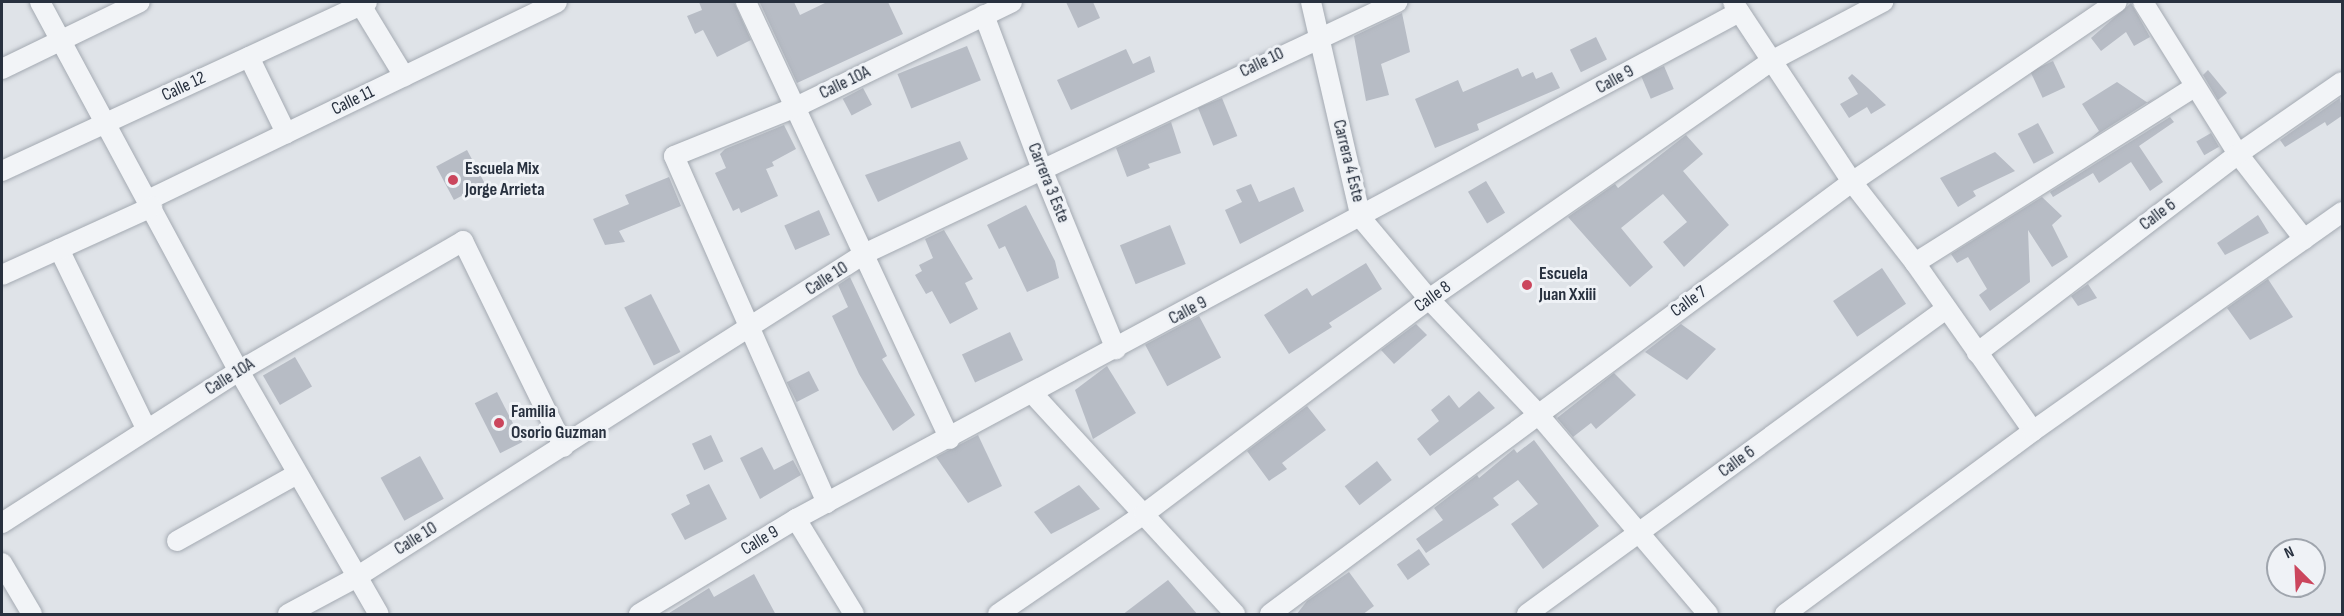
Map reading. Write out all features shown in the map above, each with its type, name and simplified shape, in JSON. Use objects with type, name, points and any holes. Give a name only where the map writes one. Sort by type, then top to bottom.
[{"type":"street","points":[[40,2],[107,122],[239,370],[355,578],[379,615]]},
{"type":"street","points":[[2,69],[140,2]]},
{"type":"street","points":[[362,2],[404,76]]},
{"type":"street","name":"Calle 12","points":[[2,171],[362,2]]},
{"type":"street","name":"Calle 11","points":[[2,275],[150,204],[286,133],[557,2]]},
{"type":"street","points":[[746,2],[950,439]]},
{"type":"street","name":"Calle 10A","points":[[750,328],[674,156],[796,107],[1012,2]]},
{"type":"street","name":"Carrera 4 Este","points":[[1311,2],[1361,218],[1429,299],[1538,412],[1708,615]]},
{"type":"street","name":"Calle 10","points":[[288,615],[355,578],[864,254],[1318,37],[1397,2]]},
{"type":"street","name":"Calle 8","points":[[998,615],[1144,514],[1429,299],[1771,61],[1883,2]]},
{"type":"street","name":"Calle 7","points":[[1270,615],[1538,412],[1852,182],[2118,2]]},
{"type":"street","points":[[2143,2],[2238,154],[2304,239]]},
{"type":"street","points":[[1736,7],[1852,182],[1915,263],[2033,431]]},
{"type":"street","name":"Calle 9","points":[[639,615],[796,519],[950,439],[1361,218],[1736,7]]},
{"type":"street","name":"Carrera 3 Este","points":[[984,15],[1042,169],[1116,349]]},
{"type":"street","points":[[249,57],[286,133]]},
{"type":"street","name":"Calle 6","points":[[1977,353],[2238,154],[2343,82]]},
{"type":"street","points":[[1915,263],[2195,87]]},
{"type":"street","points":[[1785,615],[2033,431],[2343,212]]},
{"type":"street","name":"Calle 10A","points":[[2,523],[239,370],[463,241],[564,447]]},
{"type":"street","points":[[59,249],[147,430]]},
{"type":"street","name":"Calle 6","points":[[1527,615],[1946,309]]},
{"type":"street","points":[[750,328],[827,503]]},
{"type":"street","points":[[1032,393],[1235,615]]},
{"type":"street","points":[[177,541],[297,474]]},
{"type":"street","points":[[796,519],[854,615]]},
{"type":"street","points":[[2,563],[32,615]]},
{"type":"building","points":[[699,2],[734,2],[751,40],[717,57],[703,30],[695,34],[687,16],[702,10]]},
{"type":"building","points":[[794,2],[800,15],[827,2],[888,2],[903,34],[797,83],[760,3]]},
{"type":"building","points":[[1066,2],[1093,2],[1100,18],[1078,28]]},
{"type":"building","points":[[2131,3],[2150,37],[2134,46],[2126,32],[2101,51],[2091,38]]},
{"type":"building","points":[[1402,13],[1410,52],[1381,64],[1389,95],[1366,101],[1354,36]]},
{"type":"building","points":[[1596,37],[1607,59],[1581,72],[1570,50]]},
{"type":"building","points":[[967,46],[981,80],[911,108],[897,74]]},
{"type":"building","points":[[1126,49],[1133,64],[1150,56],[1155,72],[1071,110],[1057,80]]},
{"type":"building","points":[[2053,61],[2065,87],[2043,98],[2030,72]]},
{"type":"building","points":[[1664,66],[1674,89],[1651,99],[1641,76]]},
{"type":"building","points":[[1518,68],[1522,77],[1533,72],[1536,79],[1552,72],[1560,88],[1477,124],[1479,130],[1435,148],[1415,99],[1458,80],[1463,92]]},
{"type":"building","points":[[2208,70],[2227,93],[2218,100],[2203,75]]},
{"type":"building","points":[[1852,74],[1886,105],[1871,114],[1867,107],[1849,118],[1840,104],[1858,94],[1848,78]]},
{"type":"building","points":[[2117,82],[2147,103],[2090,139],[2099,131],[2082,104]]},
{"type":"building","points":[[863,88],[872,105],[852,116],[843,99]]},
{"type":"building","points":[[1222,98],[1237,136],[1213,146],[1198,108]]},
{"type":"building","points":[[2340,98],[2343,115],[2327,126],[2325,122],[2285,147],[2280,140]]},
{"type":"building","points":[[2170,117],[2174,122],[2139,146],[2163,182],[2150,191],[2131,162],[2099,183],[2093,173],[2053,197],[2050,192]]},
{"type":"building","points":[[1171,122],[1181,153],[1148,164],[1150,168],[1127,177],[1116,148]]},
{"type":"building","points":[[2038,123],[2054,153],[2034,164],[2018,134]]},
{"type":"building","points":[[784,125],[796,149],[772,162],[774,166],[766,169],[778,196],[741,213],[739,208],[733,211],[715,173],[726,168],[720,154],[725,149]]},
{"type":"building","points":[[2211,133],[2219,147],[2204,155],[2196,142]]},
{"type":"building","points":[[1686,135],[1703,154],[1683,171],[1729,225],[1684,267],[1663,242],[1687,222],[1663,194],[1621,228],[1653,267],[1630,287],[1568,217],[1615,184],[1618,188]]},
{"type":"building","points":[[960,141],[968,159],[878,202],[865,175]]},
{"type":"building","points":[[467,150],[485,184],[454,200],[436,166]]},
{"type":"building","points":[[1995,152],[2015,171],[1973,191],[1976,196],[1958,207],[1940,178]]},
{"type":"building","points":[[669,177],[681,206],[619,231],[625,242],[605,245],[593,219],[629,204],[625,195]]},
{"type":"building","points":[[1486,181],[1505,213],[1487,224],[1468,192]]},
{"type":"building","points":[[1251,184],[1259,202],[1294,187],[1304,211],[1240,244],[1225,210],[1242,202],[1236,190]]},
{"type":"building","points":[[2042,197],[2062,216],[2052,225],[2068,257],[2052,267],[2028,230],[2030,282],[1990,311],[1979,295],[1987,289],[1968,257],[1957,263],[1951,254]]},
{"type":"building","points":[[1026,205],[1055,261],[1059,278],[1027,292],[1005,246],[999,249],[987,225]]},
{"type":"building","points":[[819,210],[830,235],[795,250],[784,225]]},
{"type":"building","points":[[2258,215],[2269,233],[2225,255],[2217,243]]},
{"type":"building","points":[[1170,225],[1186,264],[1136,284],[1120,245]]},
{"type":"building","points":[[944,230],[973,279],[965,283],[978,309],[950,324],[932,291],[926,294],[915,275],[922,271],[919,265],[933,258],[925,239]]},
{"type":"building","points":[[1366,263],[1382,289],[1329,323],[1332,327],[1289,354],[1264,315],[1307,288],[1312,296]]},
{"type":"building","points":[[1882,268],[1906,304],[1857,337],[1833,301]]},
{"type":"building","points":[[850,277],[887,356],[882,359],[915,415],[893,431],[859,374],[832,316],[848,307],[838,285]]},
{"type":"building","points":[[2268,279],[2293,317],[2250,340],[2227,308]]},
{"type":"building","points":[[2088,284],[2097,298],[2078,306],[2071,296]]},
{"type":"building","points":[[651,294],[681,352],[654,366],[624,308]]},
{"type":"building","points":[[1199,316],[1221,357],[1167,386],[1145,345]]},
{"type":"building","points":[[1416,324],[1427,335],[1394,364],[1381,350]]},
{"type":"building","points":[[1681,324],[1716,349],[1687,380],[1645,352]]},
{"type":"building","points":[[1010,332],[1023,360],[975,382],[962,354]]},
{"type":"building","points":[[295,357],[312,386],[280,405],[263,376]]},
{"type":"building","points":[[1107,366],[1136,413],[1093,439],[1075,390]]},
{"type":"building","points":[[809,371],[819,391],[797,402],[787,382]]},
{"type":"building","points":[[1614,373],[1636,395],[1596,429],[1591,423],[1573,437],[1557,418]]},
{"type":"building","points":[[1479,391],[1495,408],[1430,456],[1417,439],[1439,421],[1431,410],[1449,395],[1459,408]]},
{"type":"building","name":"Familia Osorio Guzman","points":[[497,392],[522,442],[500,453],[475,403]]},
{"type":"building","points":[[1307,406],[1326,430],[1282,463],[1287,469],[1269,481],[1247,451]]},
{"type":"building","points":[[711,435],[723,461],[704,470],[692,444]]},
{"type":"building","points":[[978,435],[1002,486],[968,503],[936,457]]},
{"type":"building","points":[[1534,440],[1599,526],[1543,569],[1511,524],[1538,504],[1518,480],[1493,498],[1499,505],[1426,553],[1416,539],[1443,520],[1434,508],[1477,475],[1479,478],[1514,449],[1517,453]]},
{"type":"building","points":[[762,447],[774,470],[793,460],[801,475],[760,499],[740,458]]},
{"type":"building","points":[[420,456],[444,499],[404,521],[381,478]]},
{"type":"building","points":[[1377,461],[1392,480],[1359,505],[1345,486]]},
{"type":"building","points":[[709,484],[727,519],[685,540],[671,514],[690,504],[686,495]]},
{"type":"building","points":[[1079,485],[1100,509],[1051,534],[1034,512]]},
{"type":"building","points":[[1419,549],[1430,565],[1408,580],[1397,564]]},
{"type":"building","points":[[1349,572],[1374,606],[1362,615],[1296,615],[1307,601]]},
{"type":"building","points":[[754,574],[776,615],[666,615],[709,588],[714,597]]},
{"type":"building","points":[[1168,580],[1198,615],[1122,615]]},
{"type":"place","name":"Escuela Mix Jorge Arrieta","points":[[453,180]]},
{"type":"place","name":"Escuela Juan Xxiii","points":[[1527,285]]},
{"type":"place","name":"Familia Osorio Guzman","points":[[499,423]]}]
